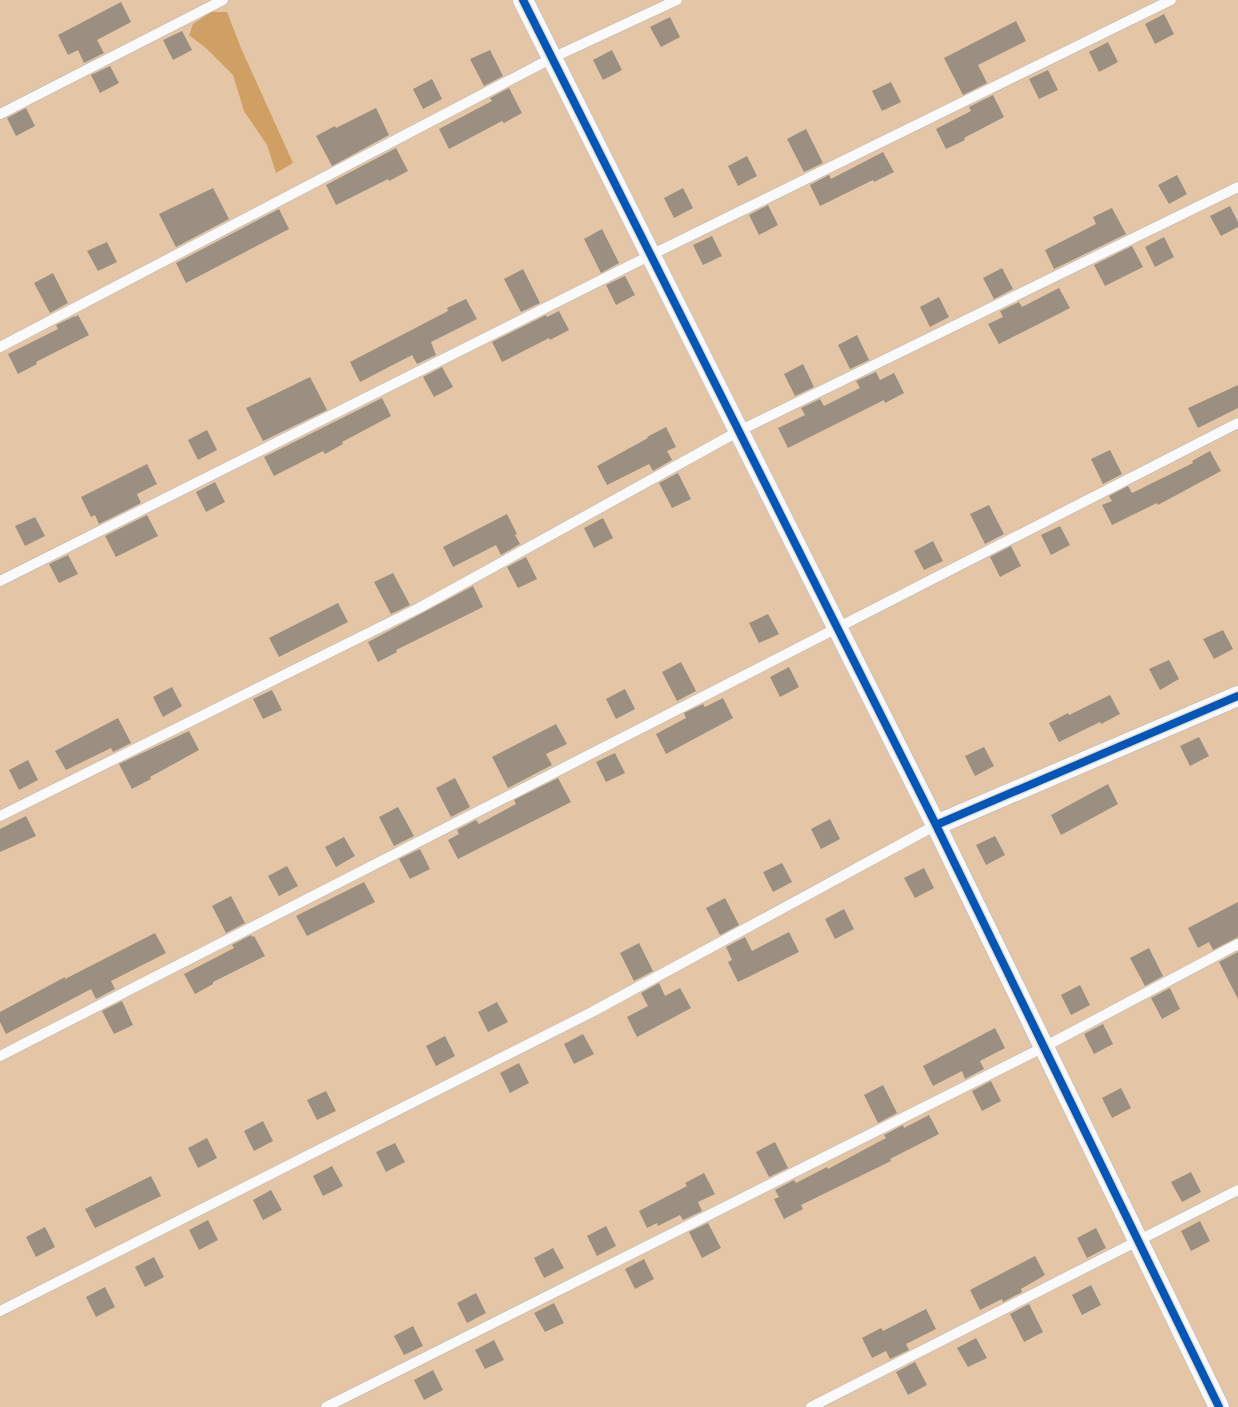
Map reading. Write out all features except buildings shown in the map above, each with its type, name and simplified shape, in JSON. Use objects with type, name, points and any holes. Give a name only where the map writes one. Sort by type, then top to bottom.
[{"type":"street","points":[[523,0],[936,825],[1219,1407]]},
{"type":"street","points":[[936,825],[1238,696]]},
{"type":"lane","points":[[0,114],[223,0]]},
{"type":"lane","points":[[0,347],[552,58],[677,0]]},
{"type":"lane","points":[[0,581],[651,255],[1170,0]]},
{"type":"lane","points":[[0,816],[419,608],[739,431],[1238,187]]},
{"type":"lane","points":[[0,1056],[483,810],[836,626],[1238,423]]},
{"type":"lane","points":[[0,1311],[592,1012],[936,825]]},
{"type":"lane","points":[[326,1407],[1044,1047],[1238,944]]},
{"type":"lane","points":[[811,1407],[1238,1190]]},
{"type":"shaded area","points":[[0,0],[1238,0],[1238,1407],[0,1407]]},
{"type":"shaded area","points":[[211,12],[227,12],[241,48],[293,163],[276,173],[267,145],[244,111],[233,75],[206,48],[189,35],[193,24]]},
{"type":"cycle path","points":[[523,0],[936,825],[1238,696]]},
{"type":"cycle path","points":[[936,825],[1219,1407]]}]
